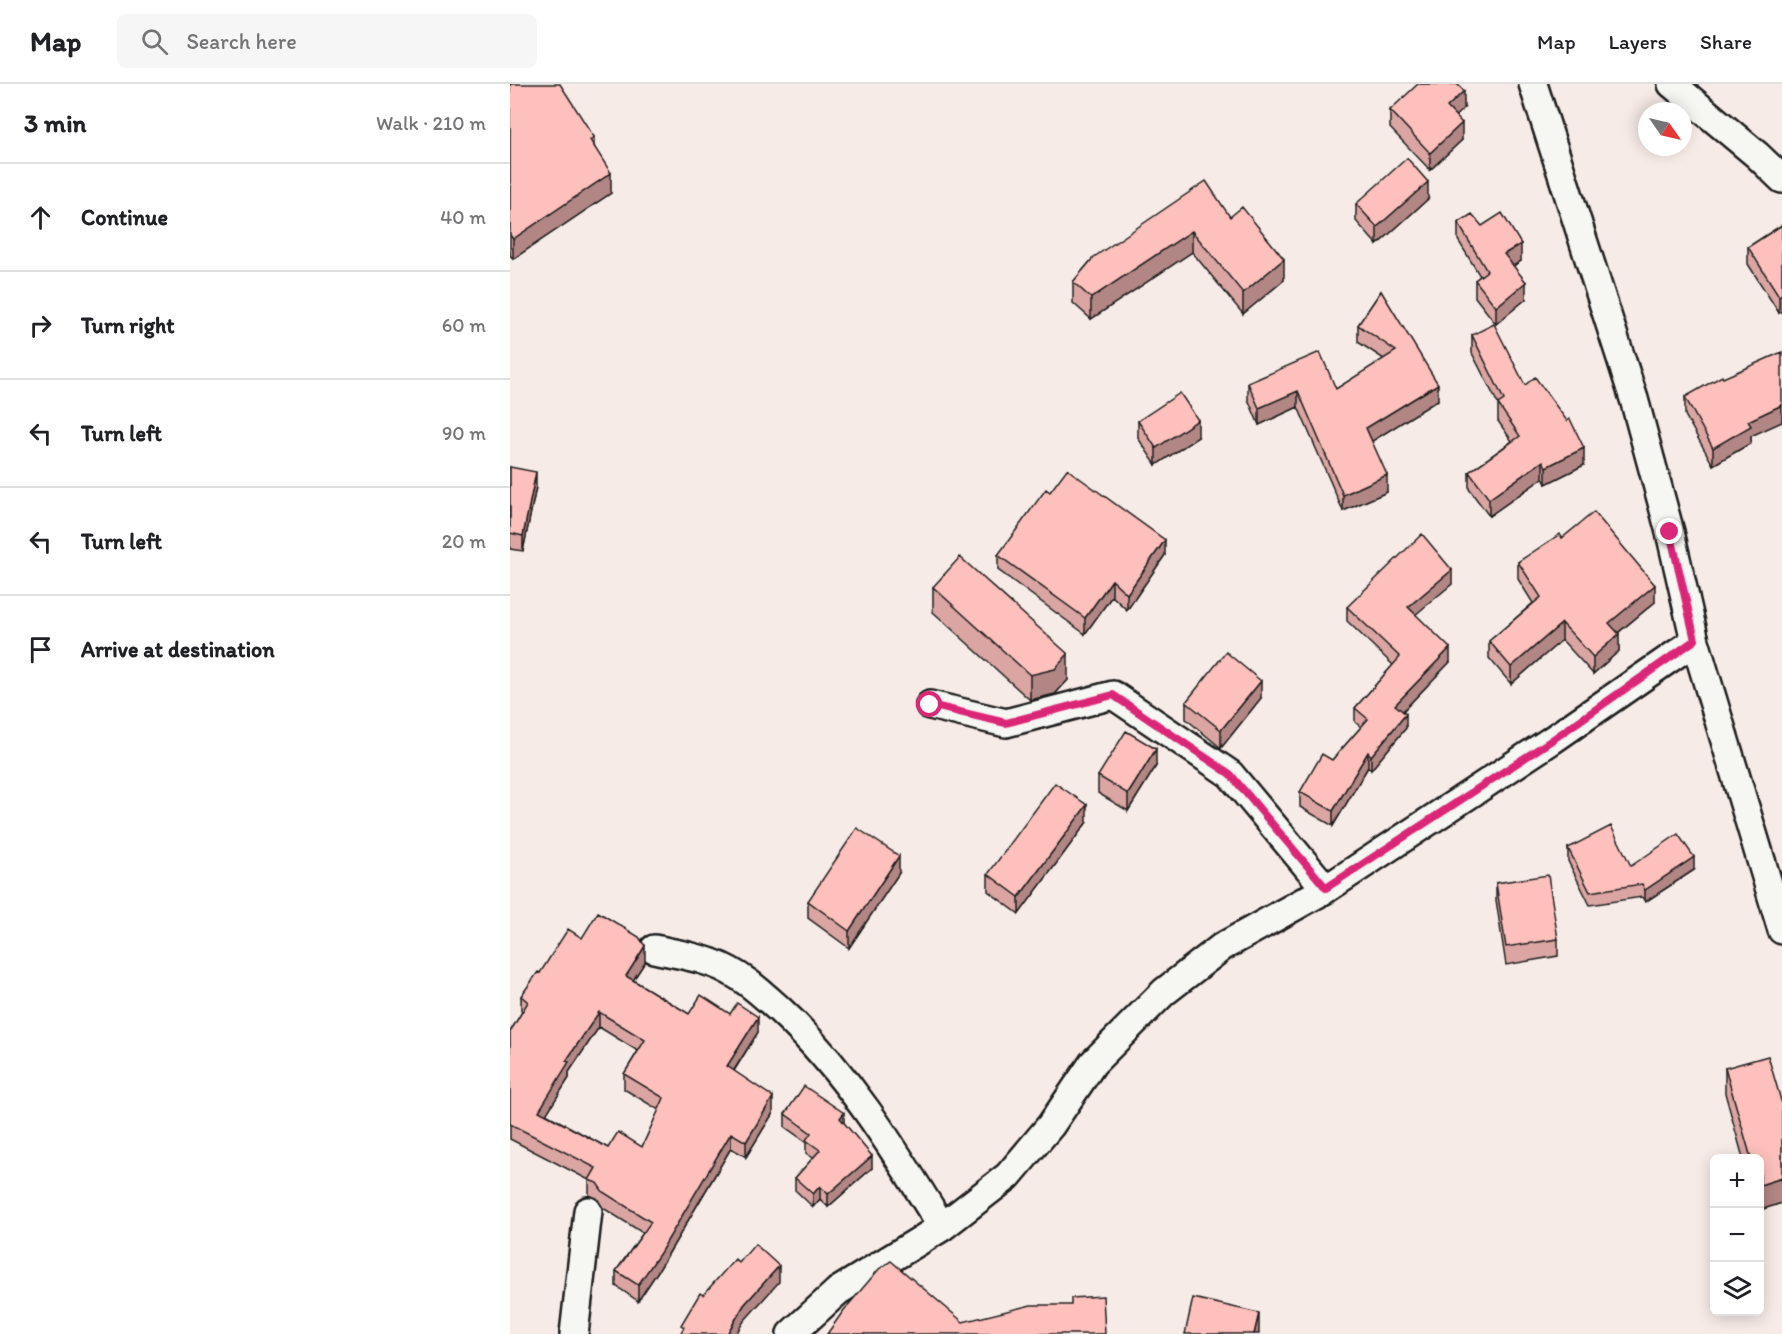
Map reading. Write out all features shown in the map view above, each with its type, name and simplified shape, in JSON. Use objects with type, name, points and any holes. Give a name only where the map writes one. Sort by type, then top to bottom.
[{"type":"street","points":[[1533,84],[1634,399],[1670,532],[1695,640],[1782,930]]},
{"type":"street","points":[[1672,84],[1757,155],[1782,179]]},
{"type":"street","points":[[791,1334],[838,1291],[942,1227],[1008,1176],[1051,1125],[1093,1063],[1164,992],[1222,947],[1326,888],[1552,740],[1695,640]]},
{"type":"street","points":[[930,705],[1006,723],[1113,695],[1230,774],[1326,888]]},
{"type":"street","points":[[654,949],[713,963],[751,984],[792,1022],[840,1072],[882,1128],[942,1227]]},
{"type":"street","points":[[574,1334],[588,1211]]},
{"type":"building","points":[[510,84],[560,84],[594,137],[590,140],[611,173],[513,239],[510,235]]},
{"type":"building","points":[[1418,84],[1457,84],[1464,91],[1447,107],[1462,123],[1430,153],[1390,110]]},
{"type":"building","points":[[1407,158],[1428,182],[1377,227],[1356,204]]},
{"type":"building","points":[[1206,181],[1230,217],[1242,207],[1284,259],[1243,293],[1192,231],[1091,298],[1073,282],[1094,257]]},
{"type":"building","points":[[1502,213],[1521,244],[1504,254],[1526,282],[1496,307],[1475,280],[1487,271],[1458,223],[1472,214],[1482,226]]},
{"type":"building","points":[[1782,225],[1782,294],[1779,296],[1748,247]]},
{"type":"building","points":[[1381,291],[1438,384],[1366,428],[1387,475],[1343,495],[1298,391],[1259,408],[1248,383],[1320,352],[1336,389],[1396,351],[1358,325]]},
{"type":"building","points":[[1494,324],[1525,385],[1535,377],[1567,421],[1570,419],[1584,448],[1546,467],[1543,461],[1489,499],[1469,472],[1520,436],[1498,404],[1504,400],[1472,335]]},
{"type":"building","points":[[1782,352],[1782,405],[1748,421],[1751,426],[1713,448],[1685,397],[1722,376],[1723,378]]},
{"type":"building","points":[[1180,393],[1198,420],[1156,448],[1138,421]]},
{"type":"building","points":[[510,467],[536,472],[523,536],[510,533]]},
{"type":"building","points":[[1067,469],[1165,540],[1127,594],[1112,580],[1085,618],[998,555],[1046,489],[1050,492]]},
{"type":"building","points":[[1594,512],[1655,585],[1609,623],[1619,634],[1593,657],[1562,623],[1511,667],[1489,641],[1541,597],[1518,562],[1560,534],[1562,538]]},
{"type":"building","points":[[1422,534],[1452,570],[1408,607],[1450,648],[1395,705],[1406,714],[1371,756],[1368,752],[1333,811],[1300,792],[1322,754],[1332,760],[1368,719],[1355,708],[1400,657],[1347,607]]},
{"type":"building","points":[[960,557],[1068,654],[1055,669],[1030,675],[933,587]]},
{"type":"building","points":[[1226,652],[1261,681],[1221,730],[1186,702]]},
{"type":"building","points":[[1126,731],[1156,749],[1128,794],[1098,776]]},
{"type":"building","points":[[1055,783],[1087,805],[1019,897],[988,874]]},
{"type":"building","points":[[1611,826],[1631,866],[1678,834],[1694,857],[1645,890],[1642,884],[1590,892],[1568,848]]},
{"type":"building","points":[[857,828],[899,856],[849,931],[808,901]]},
{"type":"building","points":[[1548,875],[1558,939],[1506,947],[1496,883]]},
{"type":"building","points":[[598,912],[639,937],[645,946],[626,976],[689,1014],[701,995],[730,1014],[737,1003],[758,1017],[727,1066],[773,1097],[746,1142],[731,1133],[660,1253],[638,1285],[616,1271],[651,1222],[603,1192],[597,1183],[589,1180],[596,1168],[510,1124],[510,1032],[528,1002],[521,996],[538,972],[540,973],[568,929],[582,938]],"holes":[[[599,1012],[645,1040],[624,1074],[664,1098],[642,1147],[618,1132],[608,1148],[539,1111],[569,1062],[566,1061]]]},
{"type":"building","points":[[1768,1056],[1782,1104],[1782,1178],[1764,1184],[1764,1154],[1750,1154],[1725,1068]]},
{"type":"building","points":[[804,1086],[844,1113],[840,1118],[872,1156],[828,1194],[820,1186],[813,1194],[795,1178],[820,1150],[806,1140],[811,1133],[785,1114]]},
{"type":"building","points":[[755,1244],[779,1266],[744,1305],[727,1334],[680,1334],[684,1327],[681,1325],[700,1293],[703,1295],[735,1259],[739,1263]]},
{"type":"building","points":[[891,1261],[963,1322],[1031,1305],[1071,1305],[1071,1298],[1103,1296],[1105,1334],[827,1334],[879,1269]]},
{"type":"building","points":[[1193,1298],[1259,1313],[1254,1334],[1185,1334]]},
{"type":"route","points":[[930,705],[1006,723],[1113,695],[1230,774],[1326,888],[1552,740],[1695,640],[1670,532]]}]
